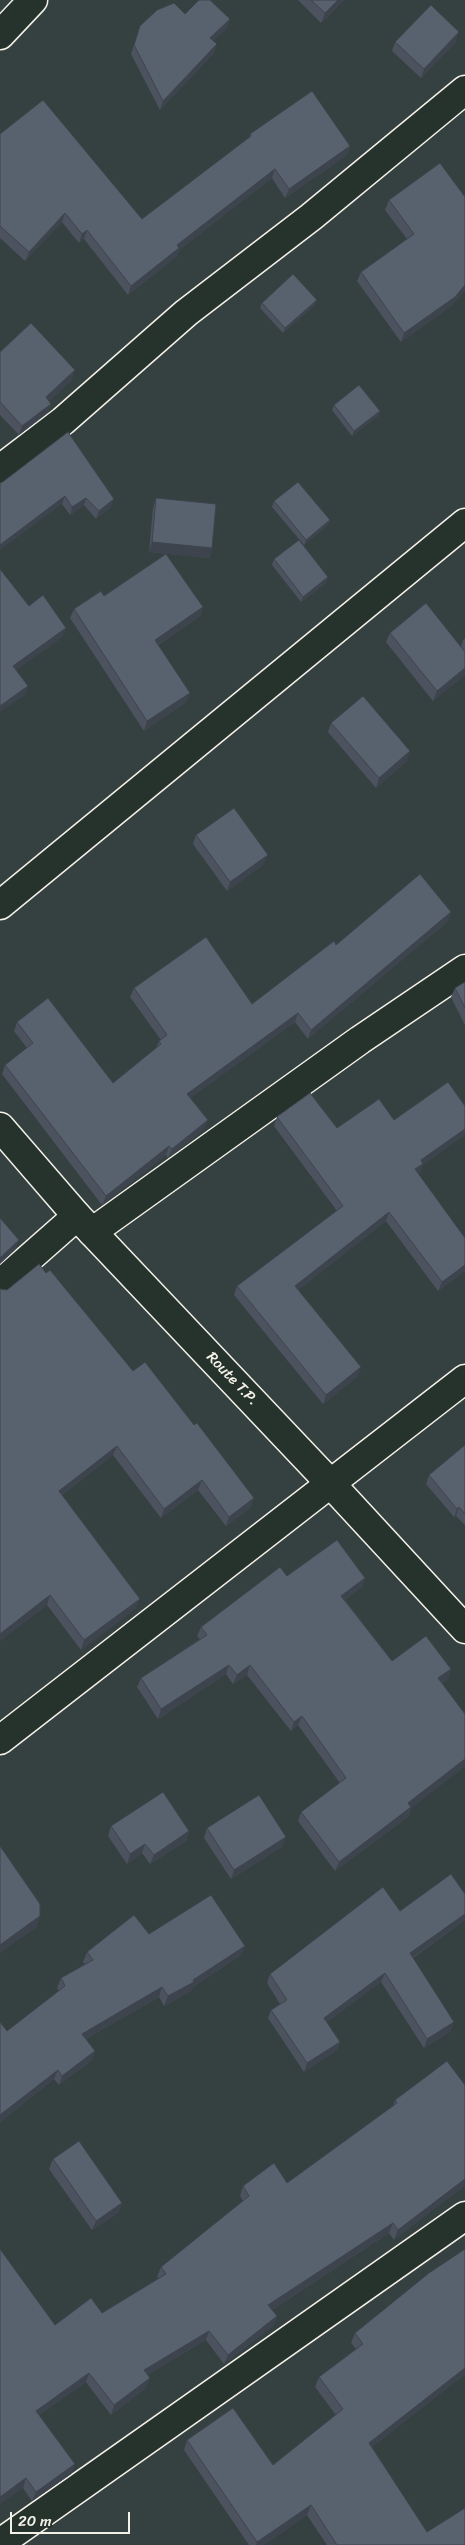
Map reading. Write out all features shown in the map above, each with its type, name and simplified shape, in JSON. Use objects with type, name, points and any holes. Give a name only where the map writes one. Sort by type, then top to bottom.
[{"type":"street","points":[[0,35],[33,0]]},
{"type":"street","points":[[0,469],[62,421],[186,313],[311,217],[465,90]]},
{"type":"street","points":[[0,905],[465,523]]},
{"type":"street","points":[[0,1284],[85,1224],[465,969]]},
{"type":"street","name":"Route T.P.","points":[[0,1127],[85,1224],[465,1629]]},
{"type":"street","points":[[0,1740],[465,1379]]},
{"type":"street","points":[[0,2543],[465,2216]]},
{"type":"building","points":[[199,0],[210,0],[230,19],[210,38],[217,44],[163,101],[134,45],[140,26],[157,10],[174,3],[185,14]]},
{"type":"building","points":[[311,0],[338,0],[325,13]]},
{"type":"building","points":[[431,5],[459,32],[424,69],[395,42]]},
{"type":"building","points":[[312,91],[350,146],[289,189],[275,169],[177,245],[179,248],[131,286],[87,230],[82,234],[65,213],[29,252],[0,226],[0,134],[43,100],[142,219],[251,136],[250,134]]},
{"type":"building","points":[[440,163],[465,197],[465,285],[455,297],[404,333],[361,272],[414,234],[389,200]]},
{"type":"building","points":[[293,274],[317,300],[285,328],[262,303]]},
{"type":"building","points":[[31,323],[75,370],[46,397],[51,404],[22,426],[0,402],[0,352]]},
{"type":"building","points":[[359,385],[380,411],[354,431],[334,405]]},
{"type":"building","points":[[68,432],[114,499],[99,511],[86,498],[72,507],[65,496],[0,545],[0,484]]},
{"type":"building","points":[[298,482],[330,520],[306,540],[274,501]]},
{"type":"building","points":[[156,498],[216,504],[212,548],[152,542]]},
{"type":"building","points":[[299,540],[328,577],[303,597],[274,559]]},
{"type":"building","points":[[166,554],[203,607],[155,640],[190,693],[147,721],[74,609],[101,591],[104,596]]},
{"type":"building","points":[[0,569],[29,606],[43,595],[66,628],[13,666],[28,686],[0,706]]},
{"type":"building","points":[[426,603],[465,652],[465,668],[437,691],[390,633]]},
{"type":"building","points":[[363,696],[410,751],[379,778],[331,723]]},
{"type":"building","points":[[234,808],[268,855],[230,882],[196,835]]},
{"type":"building","points":[[420,874],[451,912],[311,1030],[298,1013],[187,1094],[208,1120],[172,1149],[169,1146],[106,1196],[5,1065],[33,1043],[17,1022],[48,998],[113,1083],[161,1044],[159,1041],[167,1035],[134,988],[206,937],[252,1004],[334,941],[336,945]]},
{"type":"building","points":[[465,982],[465,1008],[455,988]]},
{"type":"building","points":[[448,1082],[465,1106],[465,1129],[421,1160],[423,1164],[415,1169],[465,1238],[465,1265],[442,1282],[389,1212],[295,1286],[361,1367],[326,1395],[237,1286],[343,1206],[277,1117],[310,1093],[337,1128],[379,1099],[394,1120]]},
{"type":"building","points":[[0,1218],[19,1240],[0,1258]]},
{"type":"building","points":[[39,1264],[46,1273],[50,1270],[133,1371],[145,1362],[194,1425],[197,1423],[254,1498],[229,1517],[202,1480],[164,1509],[117,1446],[59,1491],[140,1599],[84,1640],[50,1595],[0,1634],[0,1289],[7,1290]]},
{"type":"building","points":[[465,1445],[465,1514],[459,1507],[457,1509],[429,1475]]},
{"type":"building","points":[[337,1540],[365,1578],[341,1596],[392,1661],[426,1636],[451,1669],[438,1678],[465,1714],[465,1759],[408,1803],[411,1807],[339,1862],[301,1812],[346,1778],[302,1716],[294,1722],[250,1665],[237,1675],[229,1665],[161,1709],[141,1678],[207,1635],[201,1627],[280,1567],[287,1576]]},
{"type":"building","points":[[163,1792],[189,1831],[154,1855],[145,1844],[130,1854],[111,1826]]},
{"type":"building","points":[[259,1795],[286,1837],[234,1870],[207,1828]]},
{"type":"building","points":[[0,1846],[40,1904],[40,1916],[0,1945]]},
{"type":"building","points":[[451,1874],[465,1894],[465,1914],[410,1953],[454,2022],[427,2039],[385,1973],[324,2018],[340,2042],[307,2063],[271,2010],[287,2000],[270,1974],[383,1887],[400,1911]]},
{"type":"building","points":[[211,1895],[245,1946],[193,1980],[194,1982],[168,1996],[162,1987],[82,2034],[95,2051],[62,2076],[58,2070],[0,2115],[0,2022],[7,2031],[65,1986],[61,1978],[93,1960],[87,1952],[134,1915],[149,1934]]},
{"type":"building","points":[[447,2061],[465,2085],[465,2179],[398,2230],[393,2223],[268,2305],[277,2316],[228,2355],[209,2331],[144,2370],[150,2378],[114,2405],[89,2373],[36,2411],[75,2464],[36,2492],[26,2478],[0,2497],[0,2249],[55,2325],[91,2298],[102,2313],[166,2274],[161,2267],[249,2196],[243,2186],[274,2163],[287,2183],[397,2103],[395,2100]]},
{"type":"building","points":[[79,2141],[122,2203],[96,2221],[53,2159]]},
{"type":"building","points":[[465,2249],[465,2368],[369,2443],[427,2532],[465,2508],[465,2545],[337,2545],[311,2505],[257,2542],[187,2440],[233,2408],[273,2465],[343,2409],[319,2377],[363,2344],[355,2333],[429,2273]]}]
